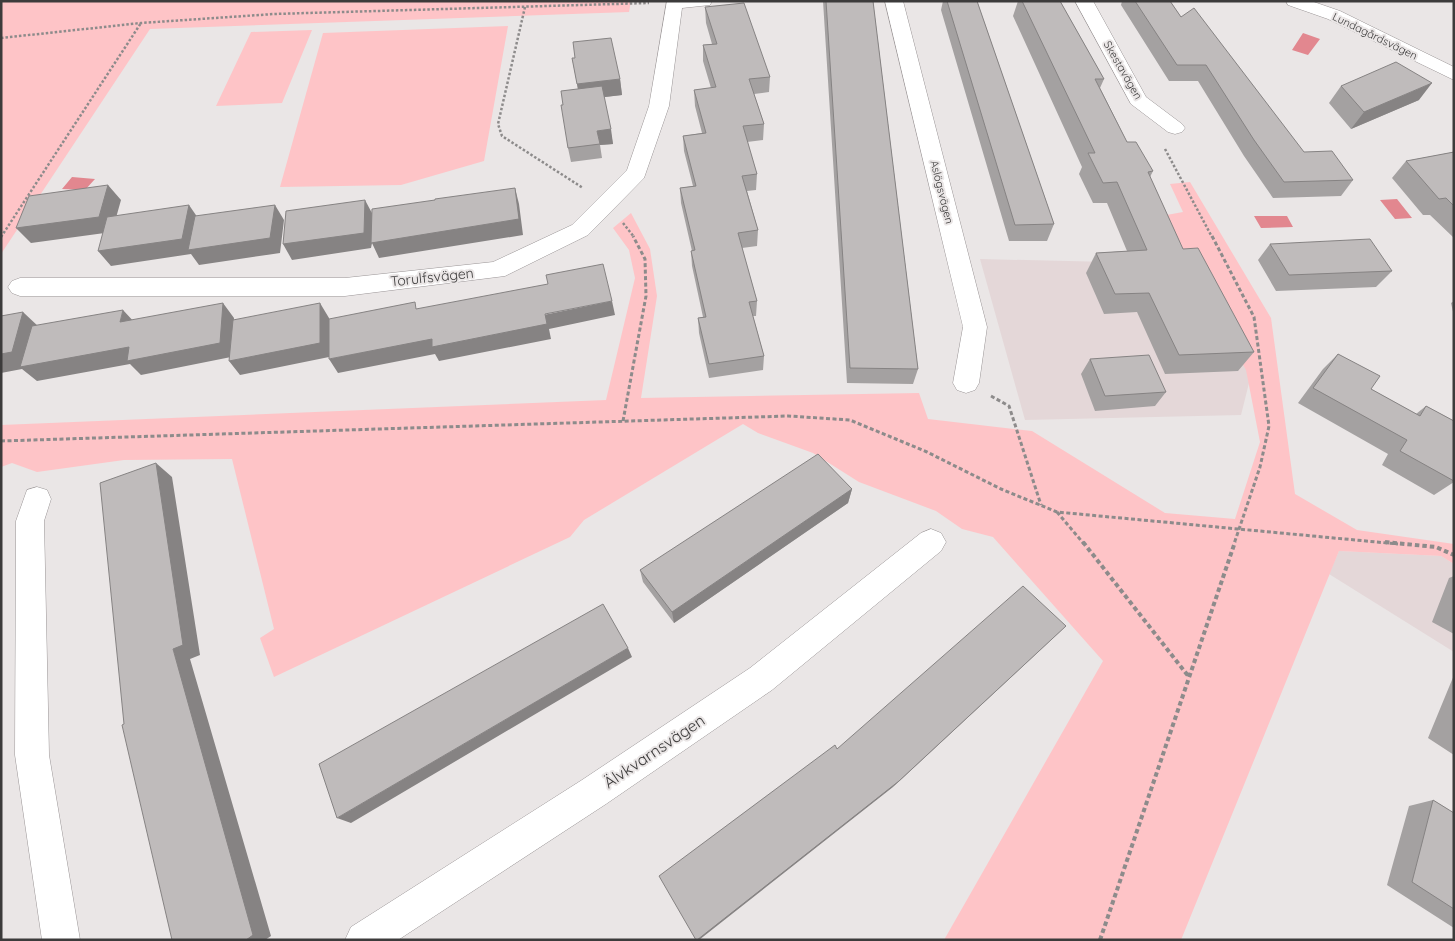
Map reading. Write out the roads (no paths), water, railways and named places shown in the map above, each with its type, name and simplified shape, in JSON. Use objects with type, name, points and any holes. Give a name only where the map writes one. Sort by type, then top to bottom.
[{"type":"street","name":"Torulfsvägen","points":[[20,287],[345,287],[497,270],[580,230],[637,173],[658,106],[674,3],[704,1]]},
{"type":"street","name":"Aslögsvägen","points":[[894,1],[975,327],[966,383]]},
{"type":"street","name":"Skestavägen","points":[[1084,1],[1138,100],[1175,128]]},
{"type":"street","name":"Lundagårdsvägen","points":[[1294,1],[1334,16],[1454,74]]},
{"type":"street","points":[[37,499],[30,521],[32,755],[61,940]]},
{"type":"street","name":"Älvkvarnsvägen","points":[[364,940],[594,792],[761,679],[932,542]]}]
